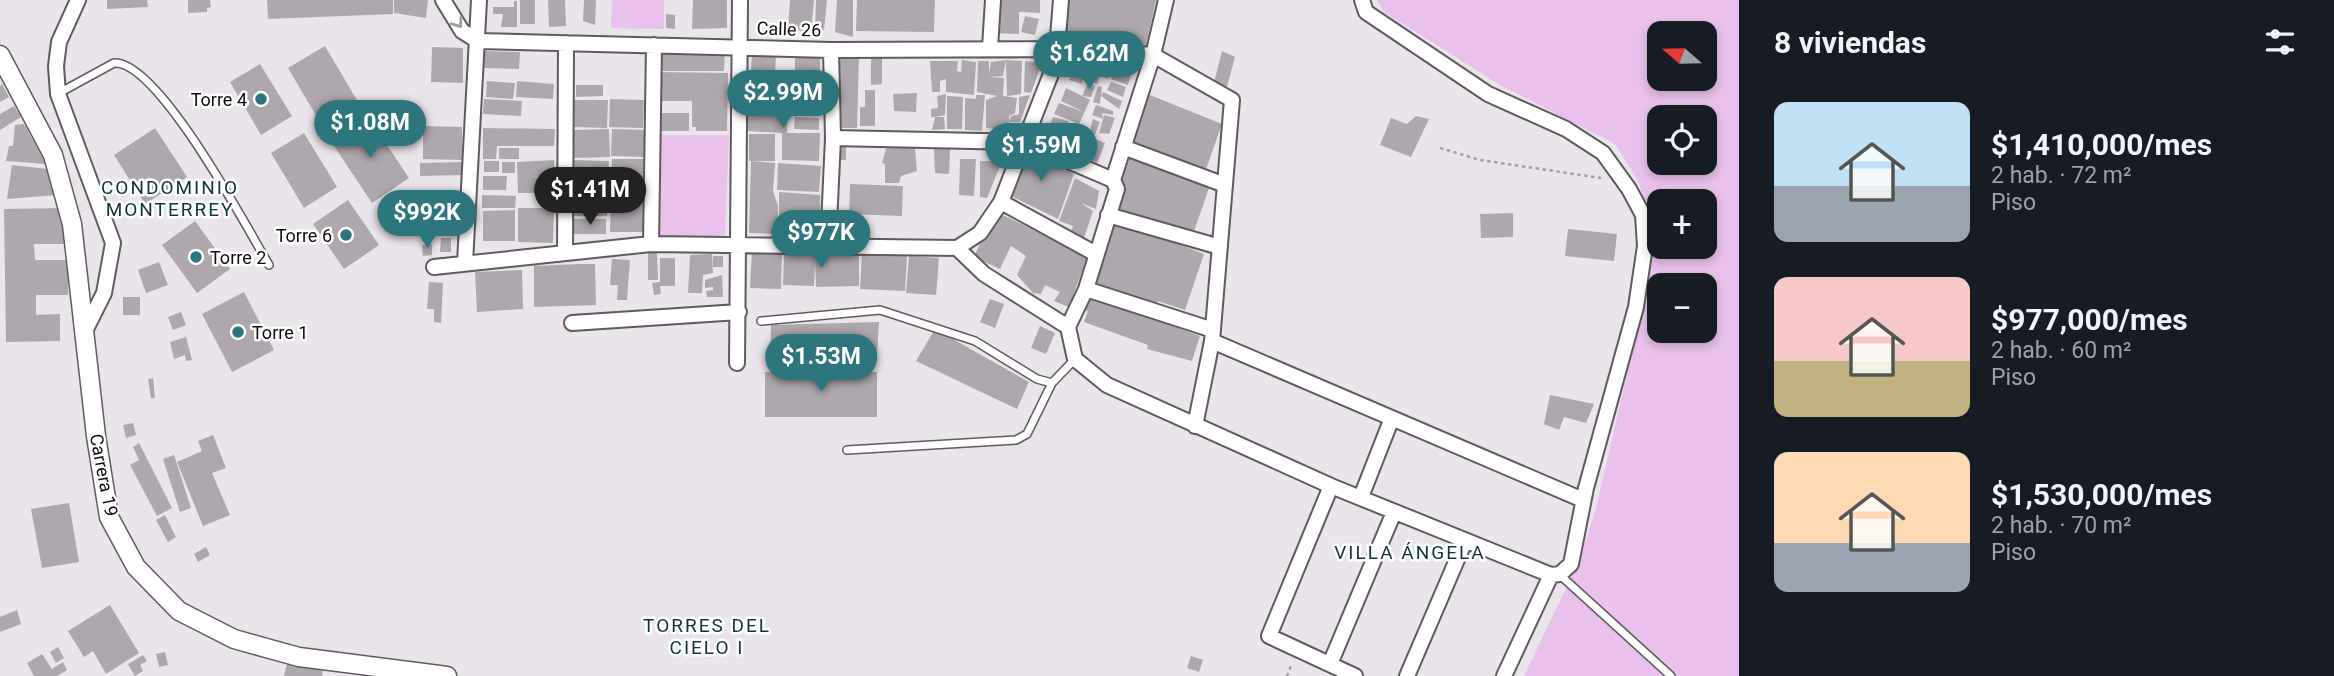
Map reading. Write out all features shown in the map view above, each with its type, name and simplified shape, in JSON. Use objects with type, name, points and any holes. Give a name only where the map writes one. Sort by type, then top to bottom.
[{"type":"street","points":[[78,0],[60,42],[56,66],[58,94],[113,243],[104,293],[85,331]]},
{"type":"street","points":[[443,0],[462,31],[478,41]]},
{"type":"street","points":[[465,263],[479,0]]},
{"type":"street","points":[[737,363],[740,0]]},
{"type":"street","points":[[990,48],[993,0]]},
{"type":"street","points":[[435,267],[651,244],[740,243],[957,248],[980,233],[1001,202],[1059,49],[1061,0]]},
{"type":"street","points":[[1166,0],[1153,55],[1113,180],[1117,189],[1086,289],[1068,327],[1075,359],[1107,385],[1195,426],[1331,486],[1555,575]]},
{"type":"street","points":[[1362,0],[1366,12],[1488,94],[1566,129],[1603,153],[1643,215],[1645,246],[1636,307],[1583,500],[1571,564],[1555,575],[1504,676]]},
{"type":"street","name":"Calle 26","points":[[478,41],[831,50],[1059,49],[1153,55]]},
{"type":"street","points":[[565,253],[566,43]]},
{"type":"street","points":[[651,244],[654,45]]},
{"type":"street","points":[[828,246],[833,138],[831,50]]},
{"type":"street","name":"Carrera 19","points":[[0,55],[53,155],[72,224],[96,436],[109,517],[136,567],[178,611],[234,639],[299,657],[447,676]]},
{"type":"street","points":[[1153,55],[1231,100],[1213,336],[1195,426]]},
{"type":"street","points":[[833,138],[1024,142],[1113,180]]},
{"type":"street","points":[[1123,147],[1225,185]]},
{"type":"street","points":[[1001,202],[1096,254]]},
{"type":"street","points":[[1108,215],[1220,247]]},
{"type":"street","points":[[957,248],[984,274],[1068,327]]},
{"type":"street","points":[[1086,289],[1213,336],[1392,418],[1583,500]]},
{"type":"street","points":[[572,323],[739,312]]},
{"type":"street","points":[[1361,497],[1392,418]]},
{"type":"street","points":[[1331,486],[1269,636],[1355,676]]},
{"type":"street","points":[[1330,664],[1394,512]]},
{"type":"street","points":[[1407,676],[1465,541]]},
{"type":"lane","points":[[58,94],[114,63],[122,62],[130,67],[164,99],[185,126],[269,265]]},
{"type":"lane","points":[[761,321],[880,310],[975,341],[1037,379],[1052,383]]},
{"type":"lane","points":[[847,450],[1016,440],[1027,434],[1052,383],[1075,359]]},
{"type":"lane","points":[[1555,575],[1671,676]]},
{"type":"path","points":[[1440,148],[1480,160],[1623,181]]},
{"type":"shaded area","points":[[612,0],[664,0],[664,29],[611,28]]},
{"type":"shaded area","points":[[1377,0],[1739,0],[1739,676],[1524,676],[1580,559],[1595,512],[1647,288],[1647,343],[1717,343],[1717,273],[1649,273],[1649,259],[1717,259],[1717,189],[1647,189],[1647,209],[1638,181],[1615,144],[1500,85],[1384,12]]},
{"type":"shaded area","points":[[655,135],[729,135],[725,235],[653,242]]},
{"type":"building","points":[[107,0],[147,0],[148,7],[107,9]]},
{"type":"building","points":[[188,0],[210,0],[211,7],[207,8],[207,12],[188,13]]},
{"type":"building","points":[[267,0],[393,0],[393,14],[268,19]]},
{"type":"building","points":[[394,0],[428,0],[426,18],[394,13]]},
{"type":"building","points":[[520,0],[535,0],[535,24],[520,24]]},
{"type":"building","points":[[548,0],[565,0],[566,26],[549,27]]},
{"type":"building","points":[[584,0],[596,0],[595,25],[583,21]]},
{"type":"building","points":[[693,0],[727,0],[727,28],[692,29]]},
{"type":"building","points":[[790,0],[814,0],[811,32],[788,29]]},
{"type":"building","points":[[816,0],[827,0],[824,30],[815,29]]},
{"type":"building","points":[[837,0],[853,0],[853,37],[835,32]]},
{"type":"building","points":[[857,0],[935,0],[934,32],[856,31]]},
{"type":"building","points":[[993,0],[1040,0],[1040,13],[1019,12],[1019,34],[992,33]]},
{"type":"building","points":[[1068,0],[1156,0],[1146,45],[1139,44],[1136,37],[1107,35],[1090,38],[1061,34]]},
{"type":"building","points":[[514,1],[517,1],[517,27],[501,27],[503,14],[493,14],[493,7],[514,7]]},
{"type":"building","points":[[666,14],[675,15],[675,29],[666,28]]},
{"type":"building","points":[[1025,16],[1039,19],[1035,35],[1021,32]]},
{"type":"building","points":[[325,46],[361,107],[324,129],[288,68]]},
{"type":"building","points":[[432,47],[463,48],[463,83],[431,82]]},
{"type":"building","points":[[657,48],[725,51],[724,71],[656,71]]},
{"type":"building","points":[[485,51],[520,52],[519,69],[484,68]]},
{"type":"building","points":[[1222,51],[1235,57],[1225,94],[1213,87]]},
{"type":"building","points":[[752,54],[776,56],[775,72],[751,70]]},
{"type":"building","points":[[839,55],[859,56],[857,128],[839,128]]},
{"type":"building","points":[[795,56],[820,56],[820,72],[795,73]]},
{"type":"building","points":[[871,58],[882,58],[882,84],[871,85]]},
{"type":"building","points":[[962,60],[976,62],[974,95],[946,92],[946,79],[940,81],[940,92],[932,92],[930,61],[958,61],[957,71],[961,72]]},
{"type":"building","points":[[1006,60],[1022,61],[1021,94],[1007,96]]},
{"type":"building","points":[[1006,60],[1003,76],[989,77],[1004,78],[1003,96],[1017,98],[1015,113],[1009,116],[1009,130],[986,128],[986,100],[997,96],[977,92],[978,61],[989,61],[989,74],[991,62]]},
{"type":"building","points":[[1025,61],[1042,63],[1031,93],[1024,92]]},
{"type":"building","name":"Torre 4","points":[[260,64],[292,116],[261,135],[230,82]]},
{"type":"building","points":[[1075,64],[1088,68],[1082,84],[1069,80]]},
{"type":"building","points":[[1105,65],[1113,67],[1108,79],[1100,75],[1097,84],[1090,80],[1095,66],[1103,68]]},
{"type":"building","points":[[1116,65],[1132,71],[1128,85],[1111,79]]},
{"type":"building","points":[[656,72],[728,73],[727,131],[696,131],[696,127],[692,127],[692,101],[655,101]]},
{"type":"building","points":[[751,73],[784,73],[784,87],[751,87]]},
{"type":"building","points":[[794,75],[819,75],[819,100],[793,100]]},
{"type":"building","points":[[487,81],[515,83],[513,99],[486,97]]},
{"type":"building","points":[[517,81],[554,84],[553,99],[516,97]]},
{"type":"building","points":[[1111,82],[1126,87],[1123,97],[1107,90]]},
{"type":"building","points":[[1088,83],[1095,86],[1091,97],[1082,96]]},
{"type":"building","points":[[2,84],[9,97],[0,102],[0,86]]},
{"type":"building","points":[[576,85],[603,85],[603,96],[576,97]]},
{"type":"building","points":[[1098,86],[1102,87],[1100,104],[1093,102]]},
{"type":"building","points":[[1066,88],[1090,100],[1079,124],[1054,114],[1059,103],[1084,112],[1061,101]]},
{"type":"building","points":[[865,90],[875,90],[875,126],[860,126],[860,107],[865,107]]},
{"type":"building","points":[[1140,91],[1222,124],[1205,172],[1122,139]]},
{"type":"building","points":[[1103,92],[1122,101],[1119,109],[1101,96]]},
{"type":"building","points":[[917,93],[916,112],[894,111],[893,94]]},
{"type":"building","points":[[946,94],[945,115],[931,117],[931,109],[938,108],[937,96]]},
{"type":"building","points":[[976,95],[985,95],[982,131],[965,130],[965,98],[976,99]]},
{"type":"building","points":[[1030,95],[1020,122],[1009,122],[1011,116],[1019,114],[1019,97]]},
{"type":"building","points":[[947,96],[963,97],[962,129],[947,129]]},
{"type":"building","points":[[484,99],[522,101],[521,116],[483,114]]},
{"type":"building","points":[[610,99],[644,100],[643,128],[609,127]]},
{"type":"building","points":[[574,100],[608,100],[607,128],[573,127]]},
{"type":"building","points":[[748,100],[788,102],[787,133],[820,133],[819,161],[782,160],[782,133],[747,131]]},
{"type":"building","points":[[793,102],[820,104],[820,116],[793,115]]},
{"type":"building","points":[[1096,105],[1113,111],[1113,115],[1102,113],[1103,119],[1092,115]]},
{"type":"building","points":[[14,106],[21,117],[0,130],[0,114]]},
{"type":"building","points":[[656,113],[689,113],[689,131],[655,131]]},
{"type":"building","points":[[1104,115],[1115,118],[1109,134],[1099,133]]},
{"type":"building","points":[[1416,116],[1429,119],[1411,157],[1380,145],[1391,118],[1407,124]]},
{"type":"building","points":[[795,117],[819,118],[819,130],[794,129]]},
{"type":"building","points":[[935,117],[944,117],[945,129],[932,130]]},
{"type":"building","points":[[1053,117],[1069,121],[1058,144],[1045,136]]},
{"type":"building","points":[[369,118],[409,178],[372,203],[332,143]]},
{"type":"building","points":[[1093,119],[1100,122],[1095,135],[1089,133]]},
{"type":"building","points":[[24,124],[46,164],[6,161],[9,146],[13,146],[15,125]]},
{"type":"building","points":[[1079,124],[1088,128],[1086,135],[1105,143],[1097,163],[1069,152]]},
{"type":"building","points":[[423,126],[462,127],[462,160],[423,159]]},
{"type":"building","points":[[155,128],[187,177],[145,204],[114,155]]},
{"type":"building","points":[[483,128],[555,129],[554,146],[497,146],[496,159],[483,159]]},
{"type":"building","points":[[609,129],[610,157],[574,158],[574,130]]},
{"type":"building","points":[[612,129],[647,130],[647,157],[611,156]]},
{"type":"building","points":[[304,133],[337,187],[304,208],[271,153]]},
{"type":"building","points":[[749,134],[775,134],[775,161],[749,161]]},
{"type":"building","points":[[887,145],[915,149],[917,171],[901,176],[899,183],[885,183],[885,164],[882,163]]},
{"type":"building","points":[[839,146],[846,147],[846,160],[839,160]]},
{"type":"building","points":[[1028,146],[1074,174],[1058,219],[1005,193]]},
{"type":"building","points":[[499,148],[519,148],[519,159],[499,159]]},
{"type":"building","points":[[934,149],[950,149],[949,174],[935,173]]},
{"type":"building","points":[[1130,156],[1210,185],[1192,237],[1111,209]]},
{"type":"building","points":[[612,159],[648,159],[646,232],[610,232]]},
{"type":"building","points":[[960,159],[976,159],[974,196],[959,195]]},
{"type":"building","points":[[554,160],[555,176],[529,177],[554,178],[554,193],[518,193],[517,162]]},
{"type":"building","points":[[574,160],[609,161],[607,216],[573,216]]},
{"type":"building","points":[[484,161],[499,161],[499,172],[484,172]]},
{"type":"building","points":[[751,161],[775,163],[773,191],[778,206],[778,234],[749,233]]},
{"type":"building","points":[[980,161],[1002,161],[987,198],[980,197]]},
{"type":"building","points":[[463,162],[463,175],[420,176],[420,163]]},
{"type":"building","points":[[502,162],[515,162],[515,173],[502,173]]},
{"type":"building","points":[[778,163],[821,166],[819,192],[777,190]]},
{"type":"building","points":[[12,165],[48,169],[57,195],[7,199]]},
{"type":"building","points":[[483,176],[507,176],[506,190],[483,190]]},
{"type":"building","points":[[1075,178],[1099,191],[1096,209],[1081,203],[1093,211],[1084,238],[1070,233],[1073,226],[1059,221]]},
{"type":"building","points":[[850,184],[903,186],[902,216],[849,214]]},
{"type":"building","points":[[465,191],[466,205],[451,205],[451,192]]},
{"type":"building","points":[[779,192],[820,195],[820,237],[779,235]]},
{"type":"building","points":[[482,195],[516,196],[515,208],[482,208]]},
{"type":"building","name":"Torre 6","points":[[348,200],[379,245],[344,269],[313,224]]},
{"type":"building","points":[[450,203],[450,208],[463,208],[464,221],[452,222],[452,231],[422,232],[422,224],[441,223],[440,213],[423,213],[423,204]]},
{"type":"building","points":[[65,208],[65,244],[34,244],[35,260],[68,260],[68,295],[36,295],[36,315],[60,314],[60,341],[6,342],[4,209]]},
{"type":"building","points":[[518,208],[554,208],[553,243],[518,242]]},
{"type":"building","points":[[515,210],[515,241],[483,241],[483,211]]},
{"type":"building","points":[[995,211],[1087,257],[1069,307],[1054,301],[1060,292],[1045,285],[1041,294],[1033,293],[1017,275],[1026,256],[1011,246],[1000,269],[974,257]]},
{"type":"building","points":[[1513,213],[1513,237],[1481,238],[1480,214]]},
{"type":"building","points":[[573,219],[606,219],[606,234],[573,234]]},
{"type":"building","name":"Torre 2","points":[[195,221],[230,269],[197,293],[162,245]]},
{"type":"building","points":[[1108,223],[1122,227],[1123,223],[1204,254],[1185,310],[1158,301],[1157,305],[1090,283]]},
{"type":"building","points":[[1568,229],[1617,234],[1614,261],[1565,256]]},
{"type":"building","points":[[441,238],[451,238],[451,252],[440,252]]},
{"type":"building","points":[[432,244],[432,255],[423,256],[422,245]]},
{"type":"building","points":[[752,251],[782,252],[781,289],[750,288]]},
{"type":"building","points":[[648,253],[657,253],[658,280],[648,280]]},
{"type":"building","points":[[784,253],[859,254],[859,286],[816,287],[815,262],[814,286],[783,285]]},
{"type":"building","points":[[862,253],[907,255],[905,291],[860,289]]},
{"type":"building","points":[[712,254],[713,273],[703,275],[702,293],[688,293],[690,255]]},
{"type":"building","points":[[713,256],[723,256],[723,267],[713,267]]},
{"type":"building","points":[[909,256],[939,258],[936,295],[906,293]]},
{"type":"building","points":[[660,258],[675,258],[675,286],[660,286],[661,294],[654,295],[652,283],[660,282]]},
{"type":"building","points":[[612,259],[630,260],[627,300],[617,300],[618,285],[610,285]]},
{"type":"building","points":[[159,262],[168,285],[146,293],[138,270]]},
{"type":"building","points":[[595,264],[596,305],[534,307],[534,266]]},
{"type":"building","points":[[522,270],[523,309],[477,312],[475,272]]},
{"type":"building","points":[[722,275],[723,297],[707,297],[706,291],[713,290],[713,287],[705,288],[705,280]]},
{"type":"building","points":[[429,282],[443,283],[441,323],[434,322],[434,309],[427,309]]},
{"type":"building","name":"Torre 1","points":[[244,292],[274,350],[232,372],[202,314]]},
{"type":"building","points":[[1086,295],[1200,336],[1192,361],[1147,349],[1148,345],[1084,322],[1088,311],[1081,309]]},
{"type":"building","points":[[123,297],[140,297],[140,315],[123,315]]},
{"type":"building","points":[[990,299],[1004,304],[995,328],[980,322]]},
{"type":"building","points":[[181,312],[186,325],[173,330],[168,317]]},
{"type":"building","points":[[879,322],[877,355],[770,359],[771,325]]},
{"type":"building","points":[[1040,326],[1055,333],[1046,354],[1031,348]]},
{"type":"building","points":[[935,329],[1029,382],[1017,409],[916,361]]},
{"type":"building","points":[[186,337],[192,360],[186,361],[185,355],[174,359],[170,342]]},
{"type":"building","points":[[765,372],[877,372],[877,417],[765,417]]},
{"type":"building","points":[[153,378],[155,398],[151,398],[148,379]]},
{"type":"building","points":[[1550,395],[1594,404],[1586,423],[1564,417],[1559,430],[1544,424]]},
{"type":"building","points":[[133,423],[136,435],[126,438],[123,425]]},
{"type":"building","points":[[213,435],[226,468],[212,473],[230,515],[203,526],[177,462],[202,451],[198,441]]},
{"type":"building","points":[[139,443],[172,508],[157,516],[130,465],[139,460],[133,447]]},
{"type":"building","points":[[174,455],[191,508],[180,512],[163,459]]},
{"type":"building","points":[[69,503],[79,562],[42,568],[31,509]]},
{"type":"building","points":[[165,515],[176,537],[168,542],[156,520]]},
{"type":"building","points":[[206,547],[210,555],[198,562],[194,554]]},
{"type":"building","points":[[110,605],[139,653],[106,674],[93,651],[84,657],[68,631]]},
{"type":"building","points":[[17,610],[21,624],[0,632],[0,617]]},
{"type":"building","points":[[58,647],[64,658],[56,663],[50,652]]},
{"type":"building","points":[[165,652],[168,665],[159,667],[156,654]]},
{"type":"building","points":[[42,654],[52,669],[63,662],[67,670],[57,676],[34,676],[27,663]]},
{"type":"building","points":[[143,655],[147,661],[140,665],[143,671],[135,676],[128,664]]},
{"type":"building","points":[[1191,656],[1203,660],[1199,672],[1187,668]]},
{"type":"building","points":[[287,663],[323,671],[322,676],[284,676]]},
{"type":"place","name":"Torre 4","points":[[261,99]]},
{"type":"place","name":"Torre 6","points":[[346,235]]},
{"type":"place","name":"Torre 2","points":[[196,257]]},
{"type":"place","name":"Torre 1","points":[[238,332]]},
{"type":"district","name":"CONDOMINIO MONTERREY","points":[[170,198]]},
{"type":"district","name":"VILLA ÁNGELA","points":[[1410,552]]},
{"type":"district","name":"TORRES DEL CIELO I","points":[[707,636]]}]
